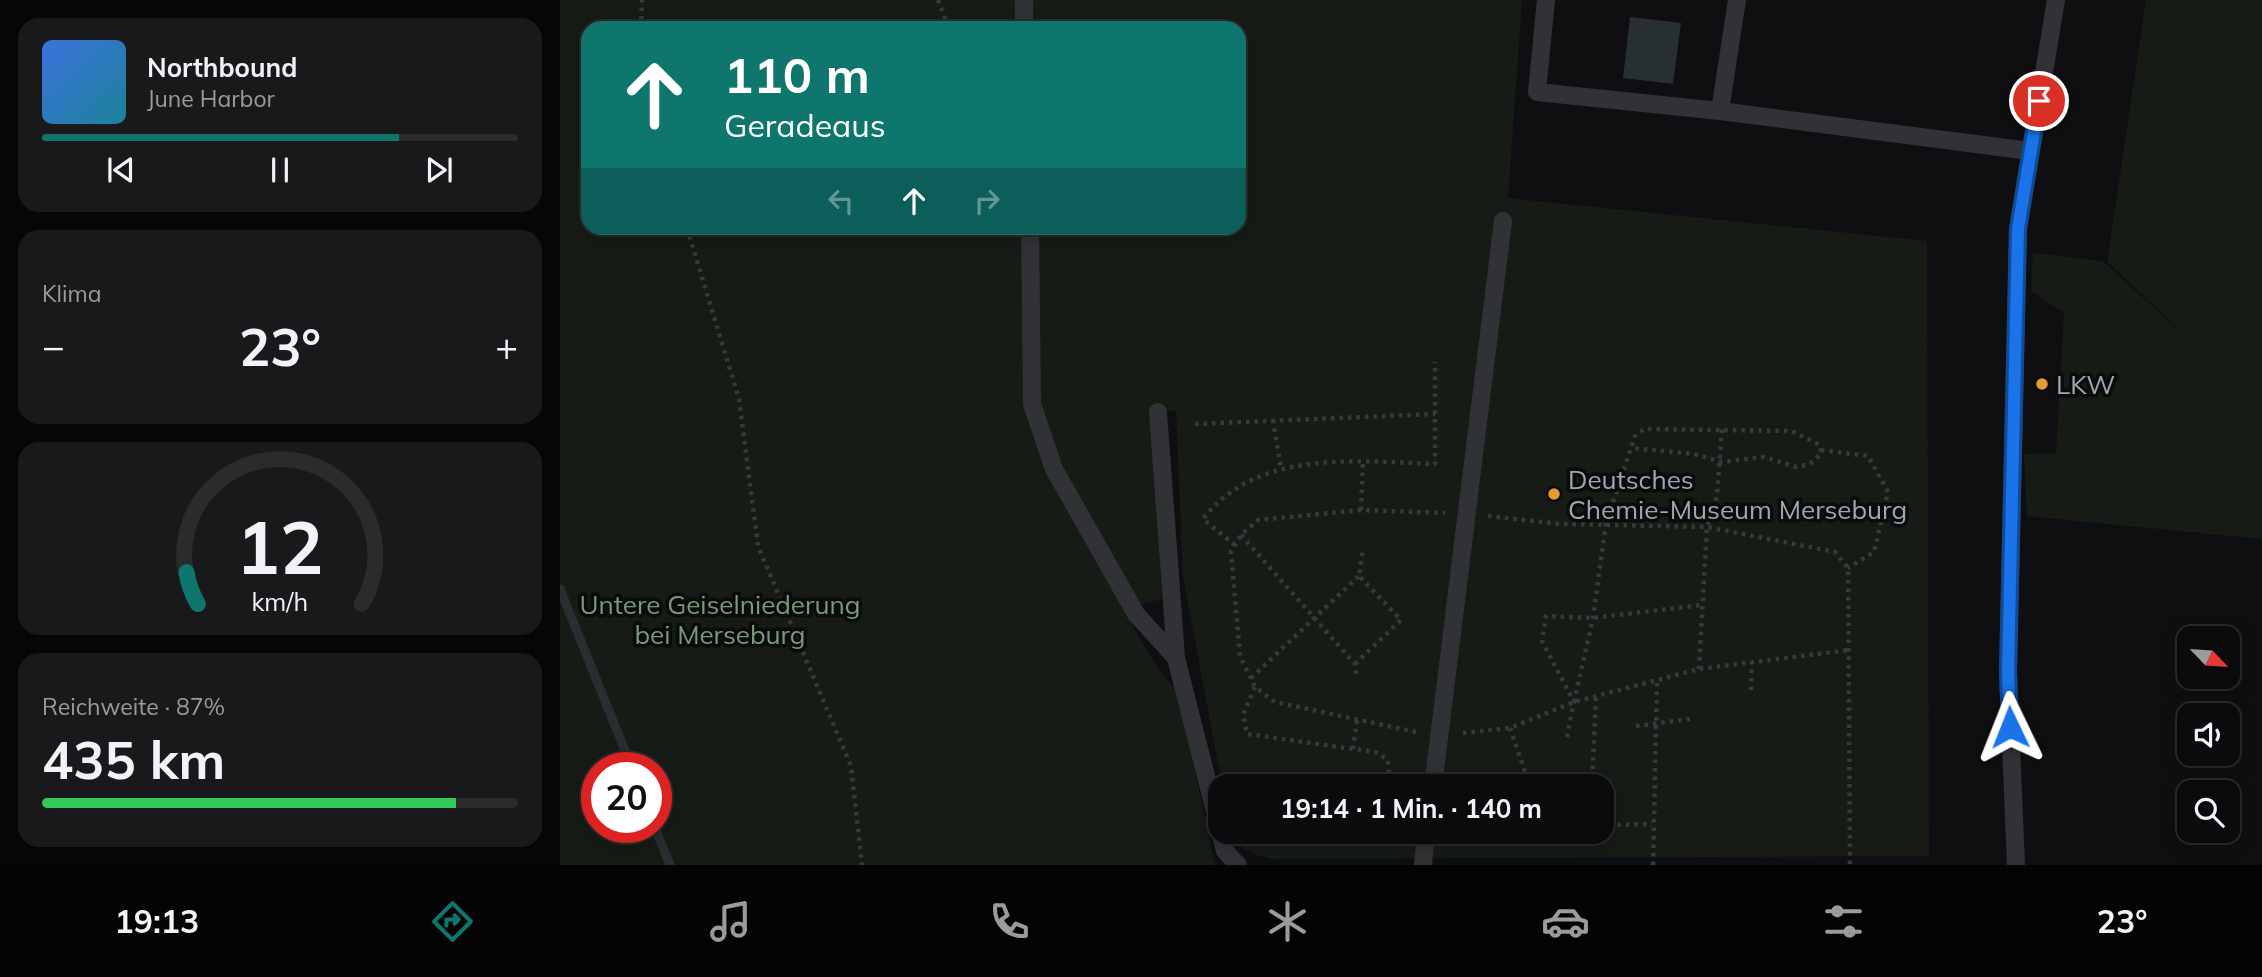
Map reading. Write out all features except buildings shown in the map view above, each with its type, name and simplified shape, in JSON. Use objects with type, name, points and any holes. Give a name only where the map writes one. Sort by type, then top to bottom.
[{"type":"lane","points":[[1024,0],[1024,21]]},
{"type":"lane","points":[[1546,0],[1537,92],[1720,111],[2031,151]]},
{"type":"lane","points":[[1720,111],[1737,0]]},
{"type":"lane","points":[[2016,865],[2008,672],[2018,229],[2056,0]]},
{"type":"lane","points":[[1435,774],[1503,221]]},
{"type":"lane","points":[[1030,235],[1032,404],[1054,469],[1136,614],[1176,658]]},
{"type":"lane","points":[[1158,412],[1176,658],[1208,784]]},
{"type":"lane","points":[[1223,844],[1225,850],[1238,865]]},
{"type":"lane","points":[[1423,865],[1425,844]]},
{"type":"path","points":[[640,21],[642,0]]},
{"type":"path","points":[[938,0],[946,21]]},
{"type":"path","points":[[689,235],[740,399],[758,546],[851,766],[862,865]]},
{"type":"path","points":[[1236,545],[1203,519],[1218,500],[1260,475],[1281,468],[1363,462],[1435,464],[1435,362]]},
{"type":"path","points":[[1195,424],[1435,414]]},
{"type":"path","points":[[1273,420],[1281,468]]},
{"type":"path","points":[[1567,737],[1593,618],[1606,523],[1635,436],[1644,429],[1791,431],[1820,445],[1821,454],[1810,464],[1796,467],[1776,459],[1754,456],[1719,461],[1694,454],[1632,448]]},
{"type":"path","points":[[1699,669],[1707,527],[1717,496],[1723,429]]},
{"type":"path","points":[[1821,450],[1868,456],[1888,492],[1874,552],[1848,568]]},
{"type":"path","points":[[1362,510],[1363,462]]},
{"type":"path","points":[[1849,650],[1699,669],[1657,682],[1596,695],[1510,728],[1441,736],[1275,702],[1255,687],[1240,656],[1231,552],[1241,535],[1258,520],[1362,510],[1467,513],[1560,524],[1707,527],[1835,552],[1848,568],[1849,650],[1850,865]]},
{"type":"path","points":[[1241,535],[1355,664],[1357,679]]},
{"type":"path","points":[[1251,678],[1359,576],[1363,549]]},
{"type":"path","points":[[1355,664],[1401,620],[1359,576]]},
{"type":"path","points":[[1574,702],[1542,641],[1546,616],[1593,618],[1701,605]]},
{"type":"path","points":[[1751,691],[1752,662]]},
{"type":"path","points":[[1653,865],[1657,682]]},
{"type":"path","points":[[1255,687],[1242,715],[1247,734],[1375,752],[1388,760],[1389,774]]},
{"type":"path","points":[[1593,774],[1596,695]]},
{"type":"path","points":[[1636,726],[1658,721],[1690,719]]},
{"type":"path","points":[[1353,749],[1357,720]]},
{"type":"path","points":[[1510,728],[1526,774]]},
{"type":"path","points":[[1614,825],[1652,824]]},
{"type":"green space","name":"Untere Geiselniederung bei Merseburg","points":[[560,0],[1522,0],[1508,198],[1927,241],[1929,856],[1273,859],[1248,851],[1238,844],[1614,844],[1614,774],[1220,774],[1183,576],[1176,411],[1151,412],[1162,599],[1142,604],[1126,614],[1154,662],[1179,694],[1208,832],[1208,844],[1211,844],[1215,865],[560,865]]},
{"type":"green space","points":[[2146,0],[2262,0],[2262,539],[2027,516],[2024,454],[2056,453],[2064,313],[2031,291],[2033,253],[2103,261],[2214,362],[2107,262]]},
{"type":"shaded area","points":[[1630,17],[1681,23],[1673,84],[1623,78]]},
{"type":"waterway","points":[[560,589],[626,752]]},
{"type":"waterway","points":[[661,843],[670,865]]},
{"type":"place","name":"LKW","points":[[2042,384]]},
{"type":"place","name":"Deutsches Chemie-Museum Merseburg","points":[[1554,494]]},
{"type":"route","points":[[2010,727],[2008,672],[2018,229],[2039,101]]}]
